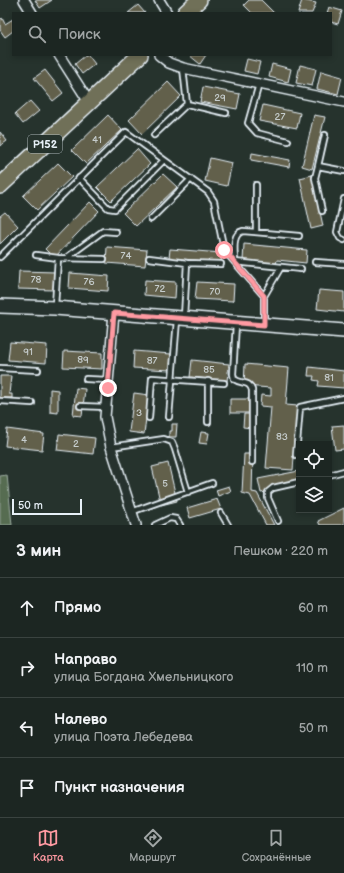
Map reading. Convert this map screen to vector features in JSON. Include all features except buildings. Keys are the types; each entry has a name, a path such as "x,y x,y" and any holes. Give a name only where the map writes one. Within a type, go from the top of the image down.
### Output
{"main road":[{"name":"Р152","path":"2,180 139,56"},
{"path":"0,306 55,308 344,331"}],"street":[{"path":"24,0 31,12"},
{"path":"159,0 167,12"},
{"path":"60,56 89,102"},
{"path":"160,56 169,63 183,68 344,102"},
{"path":"114,313 105,417 110,446 136,525"}],"lane":[{"path":"183,68 187,104"},
{"path":"259,84 248,123 257,132 288,141"},
{"path":"187,104 226,113"},
{"path":"154,135 187,104"},
{"path":"0,257 126,132 208,192 214,201 224,250 264,296"},
{"path":"322,210 315,178 325,135"},
{"path":"79,178 108,208 115,209 164,160"},
{"path":"318,166 344,171"},
{"path":"151,219 191,179"},
{"path":"256,185 256,232"},
{"path":"344,199 337,232 340,238 344,240"},
{"path":"235,262 236,236 243,230 299,236"},
{"path":"66,258 103,231 116,232"},
{"path":"36,255 58,258 104,259"},
{"path":"55,308 58,258"},
{"path":"149,258 187,263 221,264"},
{"path":"235,262 301,269"},
{"path":"315,262 344,264"},
{"path":"169,417 172,378 187,263"},
{"path":"264,325 264,296 281,267"},
{"path":"236,323 233,374 234,379 239,382 248,383 252,390 252,462"},
{"path":"0,368 38,370"},
{"path":"149,418 152,378 172,378 224,383"},
{"path":"86,379 108,380"},
{"path":"208,381 208,422"},
{"path":"297,441 300,407 344,398"},
{"path":"0,401 32,402"},
{"path":"80,406 106,407"},
{"path":"110,446 164,439 172,442 188,492"},
{"path":"332,474 344,471"},
{"path":"131,512 212,483"},
{"path":"278,521 268,498 268,492 273,488 296,483"},
{"path":"221,513 228,525"},
{"path":"155,525 170,518 176,519 180,525"}],"green space":[{"path":"7,475 12,525 0,525 0,476"}],"route":[{"path":"108,388 114,313 264,325 264,296 224,250"}]}
